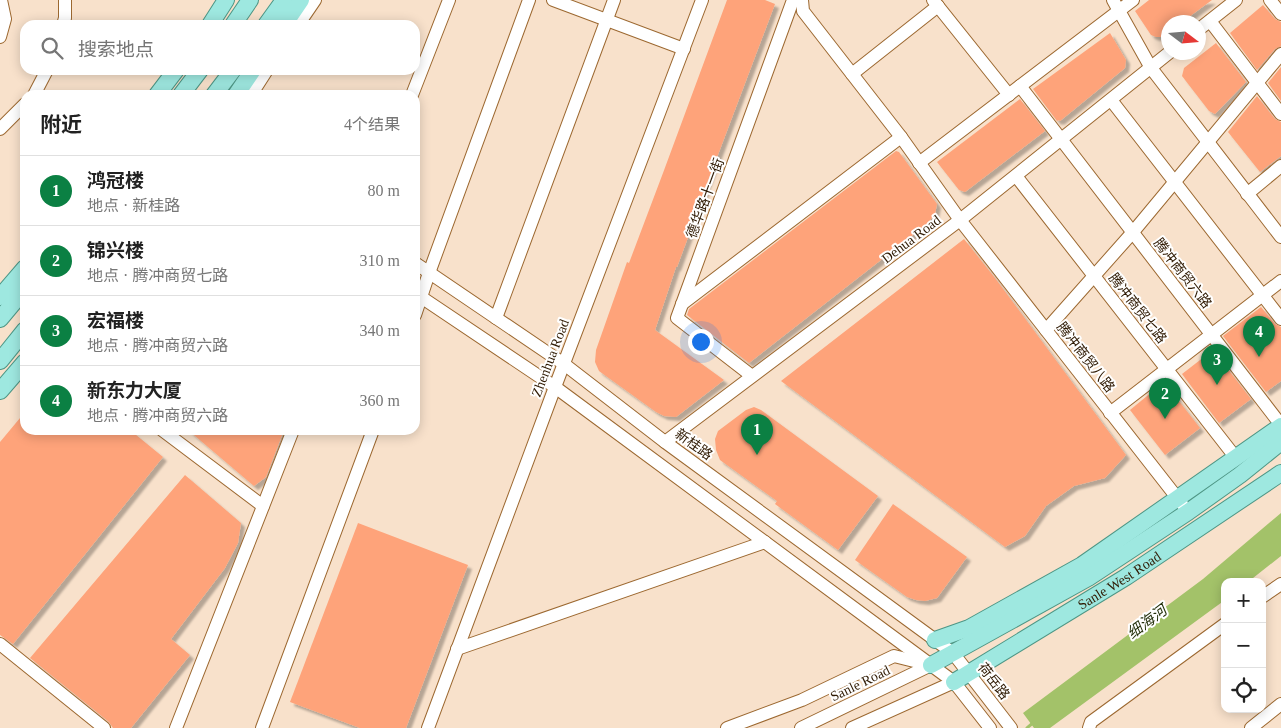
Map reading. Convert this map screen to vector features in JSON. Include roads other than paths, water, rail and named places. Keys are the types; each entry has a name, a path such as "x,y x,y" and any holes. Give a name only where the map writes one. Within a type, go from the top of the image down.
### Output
{"main road":[{"path":"213,20 226,0"},
{"path":"236,20 250,0"},
{"path":"270,20 284,0"},
{"path":"287,20 301,0"},
{"path":"162,90 172,75"},
{"path":"185,90 196,75"},
{"path":"218,90 228,75"},
{"path":"239,90 250,75"},
{"path":"0,297 20,274"},
{"path":"0,319 20,296"},
{"path":"0,361 20,336"},
{"path":"0,391 20,368"},
{"path":"935,640 969,628 1082,565 1281,425"},
{"path":"931,665 1088,578 1240,476 1281,442"},
{"name":"Sanle West Road","path":"954,682 1126,577 1281,473"}],"street":[{"path":"0,37 4,19 1,0"},
{"path":"63,20 65,0"},
{"path":"301,20 315,0"},
{"path":"420,74 449,0"},
{"path":"420,291 429,273 529,0"},
{"path":"553,0 684,49"},
{"path":"496,318 614,0"},
{"name":"Zhenhua Road","path":"428,728 554,387 702,0"},
{"name":"德华路十一街","path":"752,376 677,318 793,0"},
{"name":"腾冲商贸八路","path":"802,0 803,11 901,137 960,220 1188,512"},
{"path":"919,163 1009,95 1116,6 1133,0"},
{"path":"1206,24 1236,0"},
{"path":"1270,0 1281,14"},
{"path":"852,74 935,3 1009,95"},
{"path":"1116,6 1151,68 1281,237"},
{"path":"1210,21 1281,114"},
{"path":"1046,330 1133,232 1281,54"},
{"name":"Dehua Road","path":"664,442 960,220 1161,60"},
{"path":"37,90 44,75"},
{"path":"254,90 265,75"},
{"path":"414,90 420,75"},
{"name":"腾冲商贸六路","path":"1020,86 1281,425"},
{"path":"1111,100 1281,319"},
{"path":"3,123 20,108"},
{"path":"682,304 901,137"},
{"path":"1247,194 1281,166"},
{"name":"腾冲商贸七路","path":"1016,176 1236,458"},
{"name":"新桂路","path":"420,267 564,364 664,442 953,653"},
{"path":"1110,413 1281,282"},
{"path":"420,296 554,387 954,682 990,728"},
{"path":"169,435 262,506"},
{"path":"176,728 291,435"},
{"path":"262,728 371,435"},
{"path":"457,649 765,542"},
{"path":"1266,594 1281,584"},
{"path":"1089,728 1090,722 1221,627"},
{"path":"0,644 104,728"},
{"name":"荷岳路","path":"953,653 1011,728"},
{"path":"727,728 802,700 894,656 931,665"},
{"name":"Sanle Road","path":"801,728 931,665"},
{"path":"852,728 954,682"},
{"path":"1251,728 1281,704"}],"water":[{"path":"1281,513 1281,556 1253,578 1221,578 1221,603 1050,728 1034,728 1023,713 1203,579"}],"waterway":[{"name":"细海河","path":"1027,728 1034,722"}],"place":[{"name":"新东力大厦","path":"1259,357"},
{"name":"宏福楼","path":"1217,385"},
{"name":"锦兴楼","path":"1165,419"},
{"name":"鸿冠楼","path":"757,455"}]}
